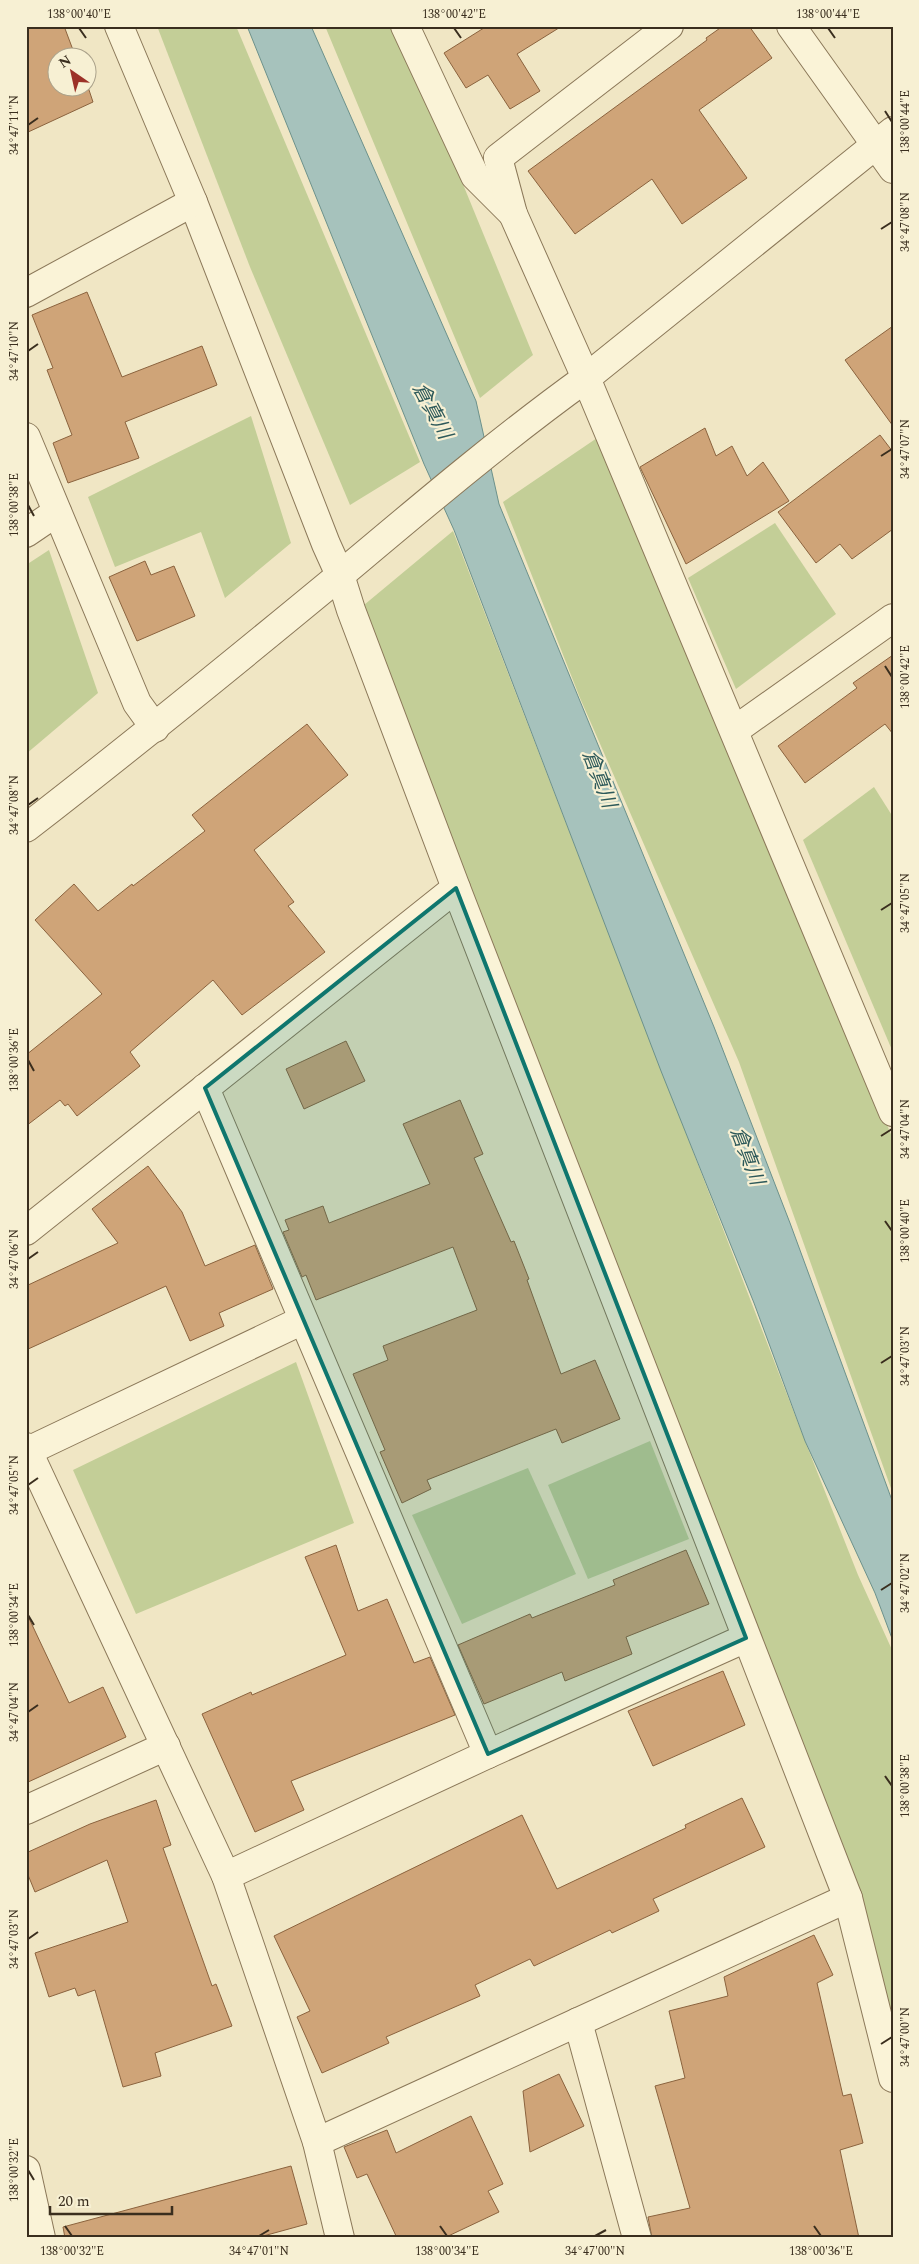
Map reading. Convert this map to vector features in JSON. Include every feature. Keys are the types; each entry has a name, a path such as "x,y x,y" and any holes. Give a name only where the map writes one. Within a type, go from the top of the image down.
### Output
{"street":[{"path":"119,26 193,202 322,535 340,575 351,610 456,888 848,1898 893,2078"},
{"path":"405,26 475,176 513,214"},
{"path":"669,26 498,158 513,214 586,378 735,730 885,1072 893,1112"},
{"path":"791,26 884,138 893,169"},
{"path":"26,828 155,728 371,548 884,138"},
{"path":"26,293 193,202"},
{"path":"26,437 137,703 155,728"},
{"path":"26,533 57,512"},
{"path":"735,730 893,618"},
{"path":"26,1231 456,888"},
{"path":"205,1088 488,1754"},
{"path":"303,1320 27,1449 226,1876 317,2142 340,2238"},
{"path":"226,1876 488,1754 746,1638"},
{"path":"26,1810 166,1746"},
{"path":"317,2142 848,1898"},
{"path":"578,2022 637,2238"},
{"path":"26,2170 41,2238"}],"highlighted area":[{"path":"456,888 746,1638 488,1754 205,1088"}],"green space":[{"path":"157,26 236,26 420,462 350,505 250,267"},
{"path":"325,26 394,26 419,77 533,355 480,398"},
{"path":"251,416 291,543 225,598 201,532 115,567 88,497"},
{"path":"597,438 893,1139 893,1494 739,1062 580,698 503,502"},
{"path":"775,523 836,614 736,689 688,578"},
{"path":"453,531 805,1441 858,1575 893,1652 893,2095 848,1871 358,610"},
{"path":"49,550 98,693 26,754 26,565"},
{"path":"874,787 893,817 892,1050 803,840"},
{"path":"296,1362 354,1523 136,1614 73,1470"},
{"path":"650,1441 689,1539 588,1579 548,1485"},
{"path":"528,1468 576,1574 462,1624 412,1515"}],"water":[{"name":"倉真川","path":"247,26 311,26 476,401 499,504 714,1027 790,1223 893,1503 893,1641 875,1593 805,1441 754,1303 661,1071 454,530 424,464"}],"building":[{"path":"26,26 64,26 72,48 48,48 48,98 92,98 93,102 26,133"},
{"path":"487,26 562,26 517,54 540,91 510,109 488,75 466,88 444,53"},
{"path":"723,26 749,26 772,58 699,110 747,178 682,224 652,179 575,234 528,171 707,40 706,38"},
{"path":"87,292 122,377 202,346 217,385 125,422 139,458 68,483 53,443 72,435 47,370 53,368 32,315"},
{"path":"893,326 893,426 845,360"},
{"path":"705,428 716,456 732,446 747,476 763,462 789,501 686,564 640,467"},
{"path":"880,435 893,452 893,529 852,559 840,544 816,563 778,512"},
{"path":"145,561 151,575 174,566 195,616 137,641 109,577"},
{"path":"893,655 893,734 885,724 805,783 778,746 857,688 853,683"},
{"path":"307,724 348,775 254,850 294,902 288,906 325,952 242,1015 213,980 130,1052 140,1066 77,1116 68,1104 65,1106 60,1100 26,1126 26,1055 102,994 35,920 74,884 98,911 132,884 133,886 205,831 192,815"},
{"path":"346,1041 365,1081 304,1109 286,1069"},
{"path":"460,1100 483,1154 474,1158 511,1242 514,1241 561,1374 595,1360 620,1419 562,1443 556,1429 427,1480 431,1489 402,1503 380,1452 385,1450 353,1374 388,1360 383,1346 477,1310 453,1247 316,1300 306,1275 302,1277 283,1232 289,1230 285,1220 323,1206 329,1223 430,1184 403,1124"},
{"path":"148,1166 182,1212 205,1266 255,1245 273,1289 219,1313 224,1326 190,1341 166,1286 26,1350 26,1286 118,1243 92,1209"},
{"path":"336,1545 358,1611 387,1599 414,1663 430,1657 455,1715 291,1781 304,1810 255,1832 202,1714 251,1692 252,1695 346,1655 305,1557"},
{"path":"686,1550 709,1604 626,1637 632,1654 565,1681 562,1672 484,1704 458,1645 530,1614 532,1618 615,1585 613,1580"},
{"path":"26,1612 69,1703 103,1687 126,1737 26,1783"},
{"path":"723,1671 745,1725 653,1766 628,1711"},
{"path":"742,1798 765,1847 653,1899 659,1911 612,1933 610,1930 534,1966 530,1959 475,1985 480,1996 386,2037 389,2043 322,2073 297,2017 310,2011 274,1936 522,1815 557,1889 686,1828 685,1825"},
{"path":"156,1800 171,1845 163,1848 212,1986 216,1984 232,2026 155,2053 161,2076 123,2087 95,1990 78,1996 75,1988 49,1997 35,1953 128,1922 107,1860 35,1892 26,1870 26,1853 90,1824"},
{"path":"814,1935 833,1975 817,1983 843,2096 851,2094 863,2143 840,2150 859,2238 652,2238 648,2217 690,2208 655,2086 685,2078 669,2011 728,1996 724,1977"},
{"path":"559,2074 584,2126 530,2152 523,2091"},
{"path":"471,2116 503,2184 488,2191 499,2212 444,2238 397,2238 367,2174 357,2178 344,2147 387,2130 396,2153"},
{"path":"291,2166 307,2224 256,2238 65,2238 63,2227"}]}
